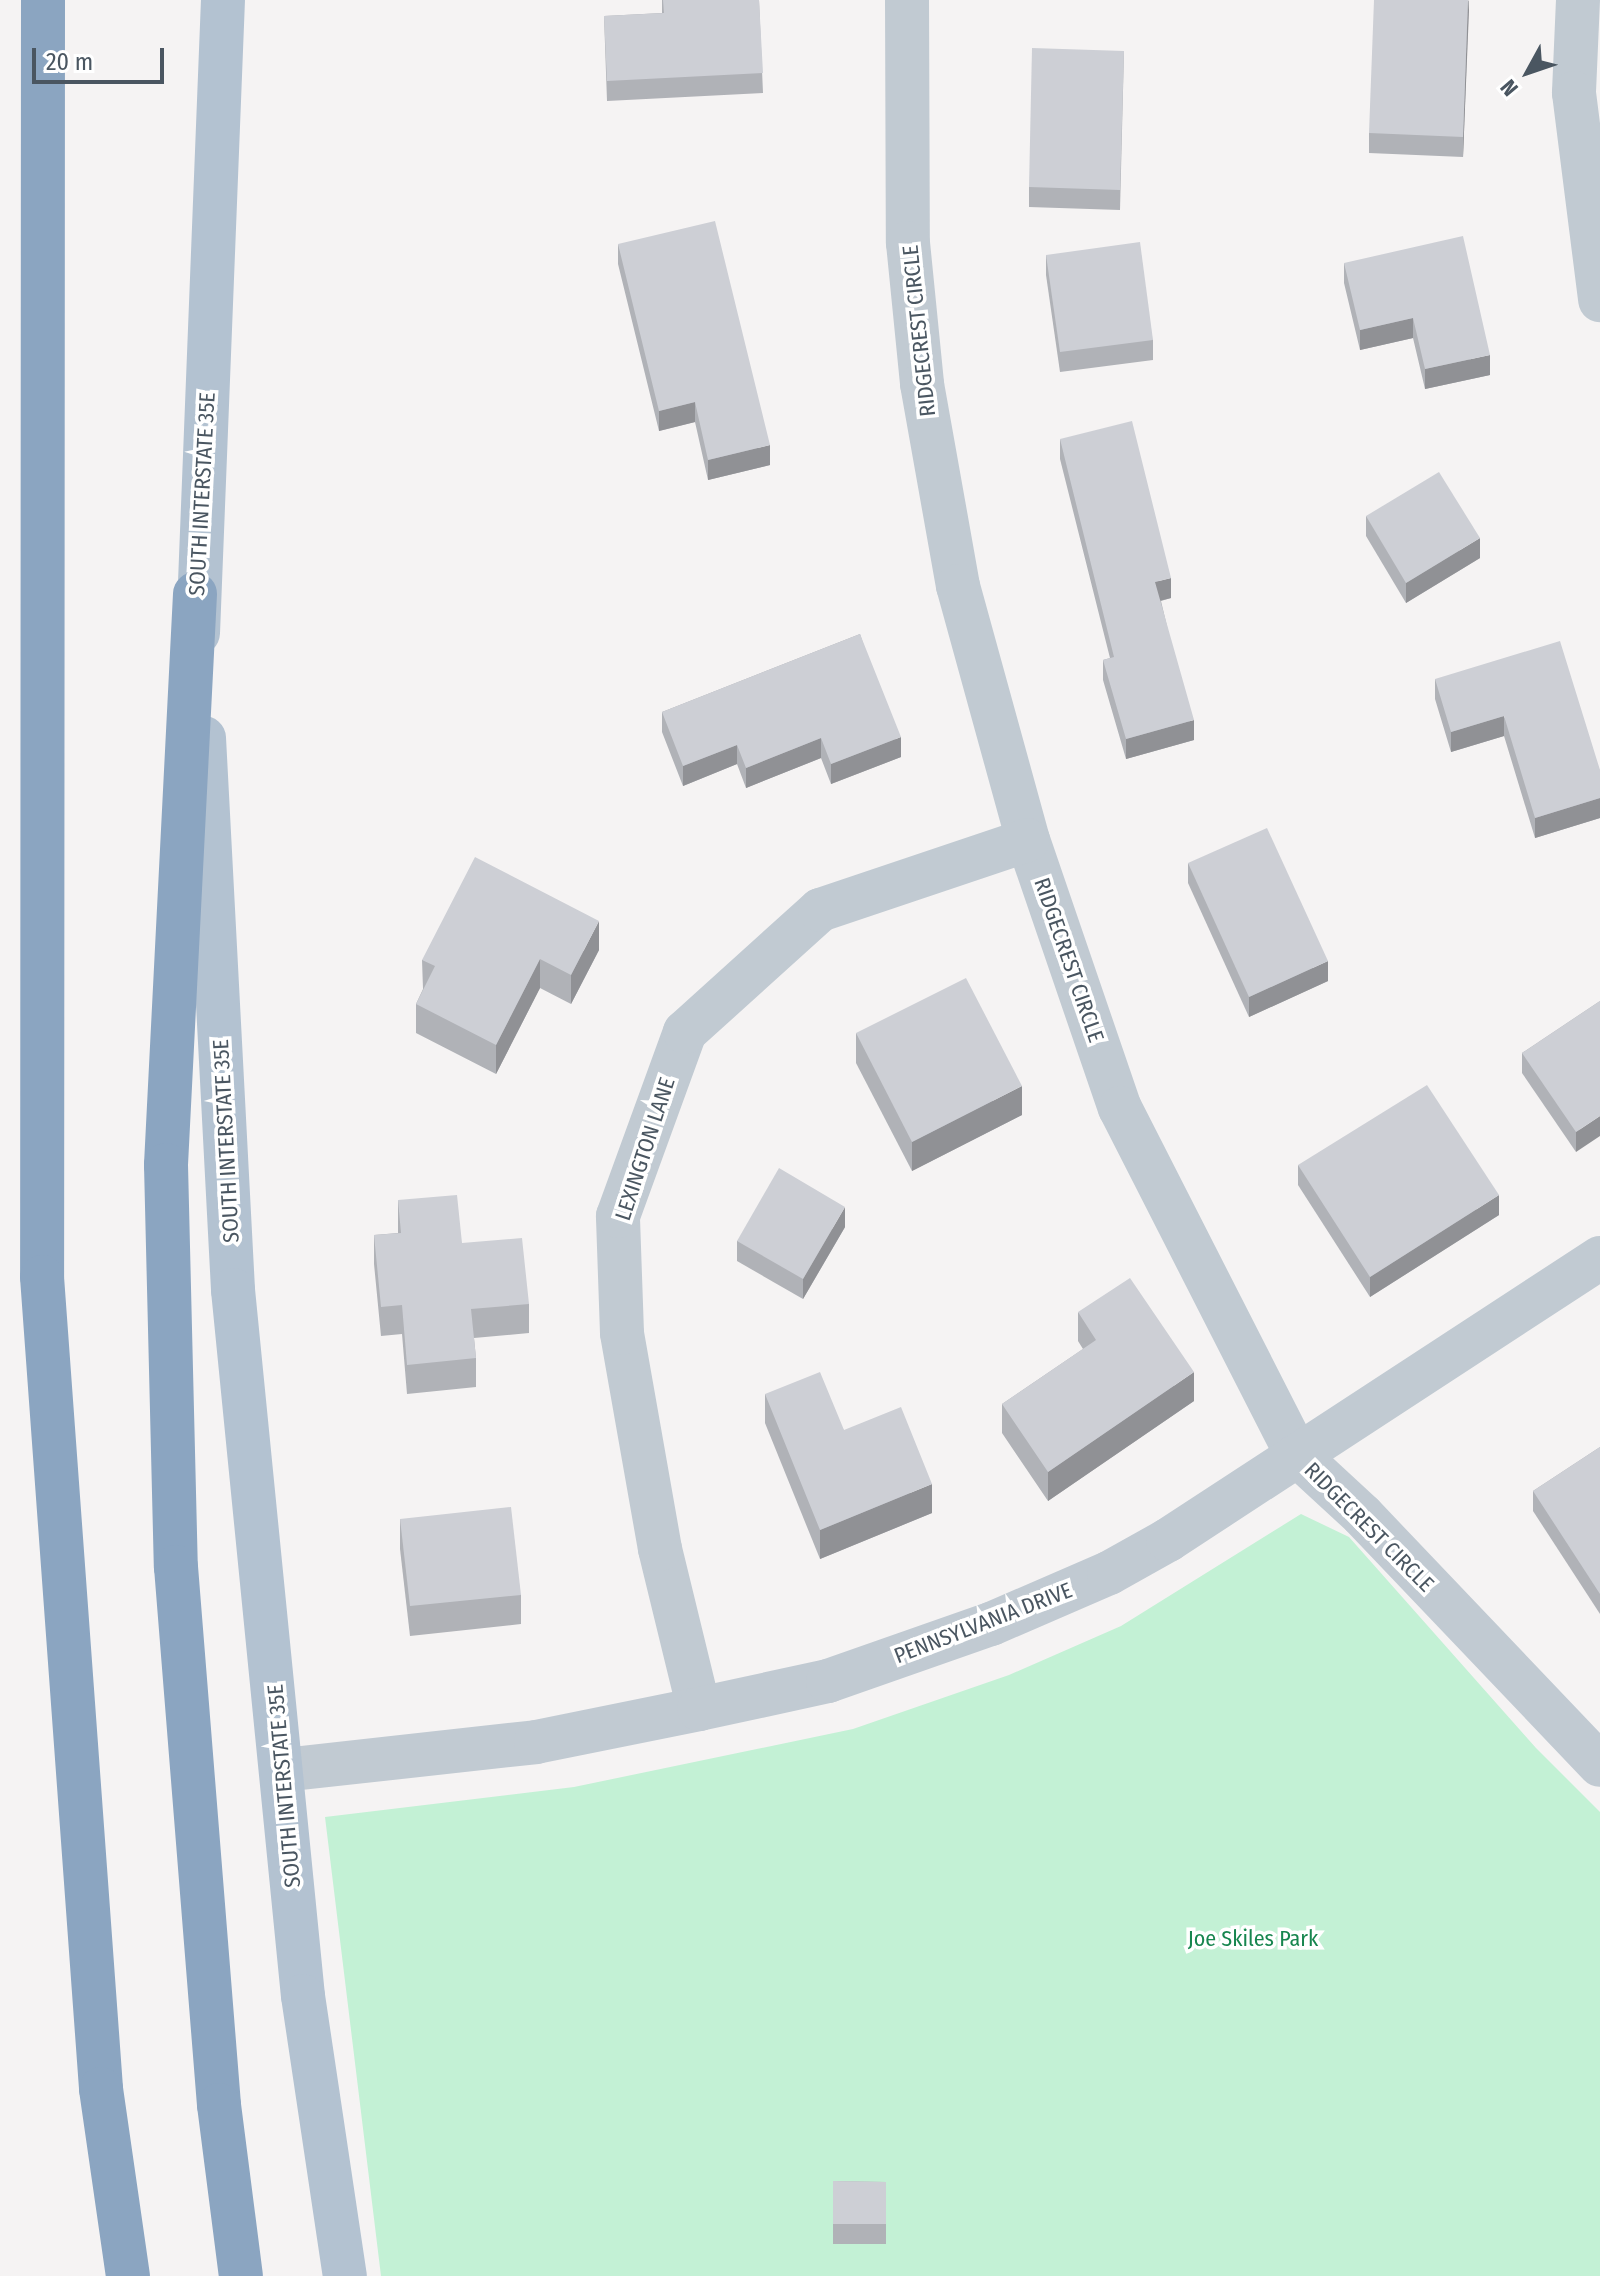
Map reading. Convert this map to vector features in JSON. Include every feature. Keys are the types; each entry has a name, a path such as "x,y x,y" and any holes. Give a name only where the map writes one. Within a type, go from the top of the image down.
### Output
{"highway":[{"path":"43,0 42,1277 100,2073 128,2276"},
{"path":"195,594 166,1165 176,1567 219,2105 241,2276"}],"main road":[{"name":"SOUTH INTERSTATE 35E","path":"223,0 195,594 233,1290 303,1996 345,2276"}],"street":[{"name":"RIDGECREST CIRCLE","path":"907,0 908,243 922,384 958,586 1028,840 1120,1108 1297,1455 1362,1515 1600,1765"},
{"path":"1578,0 1574,93 1600,300"},
{"name":"LEXINGTON LANE","path":"699,1709 660,1549 622,1333 618,1216 685,1032 820,910 1028,840"},
{"name":"PENNSYLVANIA DRIVE","path":"283,1770 536,1742 699,1709 828,1681 991,1624 1109,1573 1600,1258"}],"green space":[{"name":"Joe Skiles Park","path":"1301,1514 1349,1537 1536,1748 1600,1812 1600,2276 381,2276 325,1817 574,1787 853,1729 1009,1675 1121,1626"}],"building":[{"path":"663,0 759,0 763,73 607,81 604,16 664,13"},
{"path":"1374,0 1468,0 1463,137 1369,133"},
{"path":"1032,48 1124,51 1120,190 1029,187"},
{"path":"715,221 770,445 708,460 695,402 659,411 618,244"},
{"path":"1463,236 1490,355 1425,369 1413,318 1360,330 1344,263"},
{"path":"1140,242 1153,340 1060,352 1046,255"},
{"path":"1132,421 1171,578 1155,582 1194,720 1126,739 1103,660 1114,657 1060,439"},
{"path":"1439,472 1480,538 1406,583 1366,516"},
{"path":"860,634 901,737 831,764 821,738 746,768 737,745 683,766 662,712"},
{"path":"1560,641 1600,770 1600,798 1535,818 1504,716 1451,732 1435,679"},
{"path":"1267,828 1328,961 1249,997 1188,863"},
{"path":"475,857 599,921 571,975 540,959 496,1045 416,1004 435,966 422,960"},
{"path":"966,978 1022,1086 912,1142 856,1033"},
{"path":"1600,1001 1600,1116 1576,1132 1522,1053"},
{"path":"1427,1085 1499,1195 1370,1277 1298,1165"},
{"path":"779,1168 845,1207 803,1279 737,1241"},
{"path":"457,1195 462,1243 522,1238 529,1304 471,1309 476,1358 407,1365 402,1305 381,1307 374,1235 401,1233 398,1200"},
{"path":"1130,1278 1194,1372 1048,1472 1002,1404 1096,1340 1078,1312"},
{"path":"820,1372 844,1430 901,1407 932,1484 820,1530 765,1394"},
{"path":"1600,1447 1600,1594 1533,1491"},
{"path":"511,1507 521,1595 410,1606 400,1519"},
{"path":"833,2181 886,2182 886,2224 833,2224"}]}
